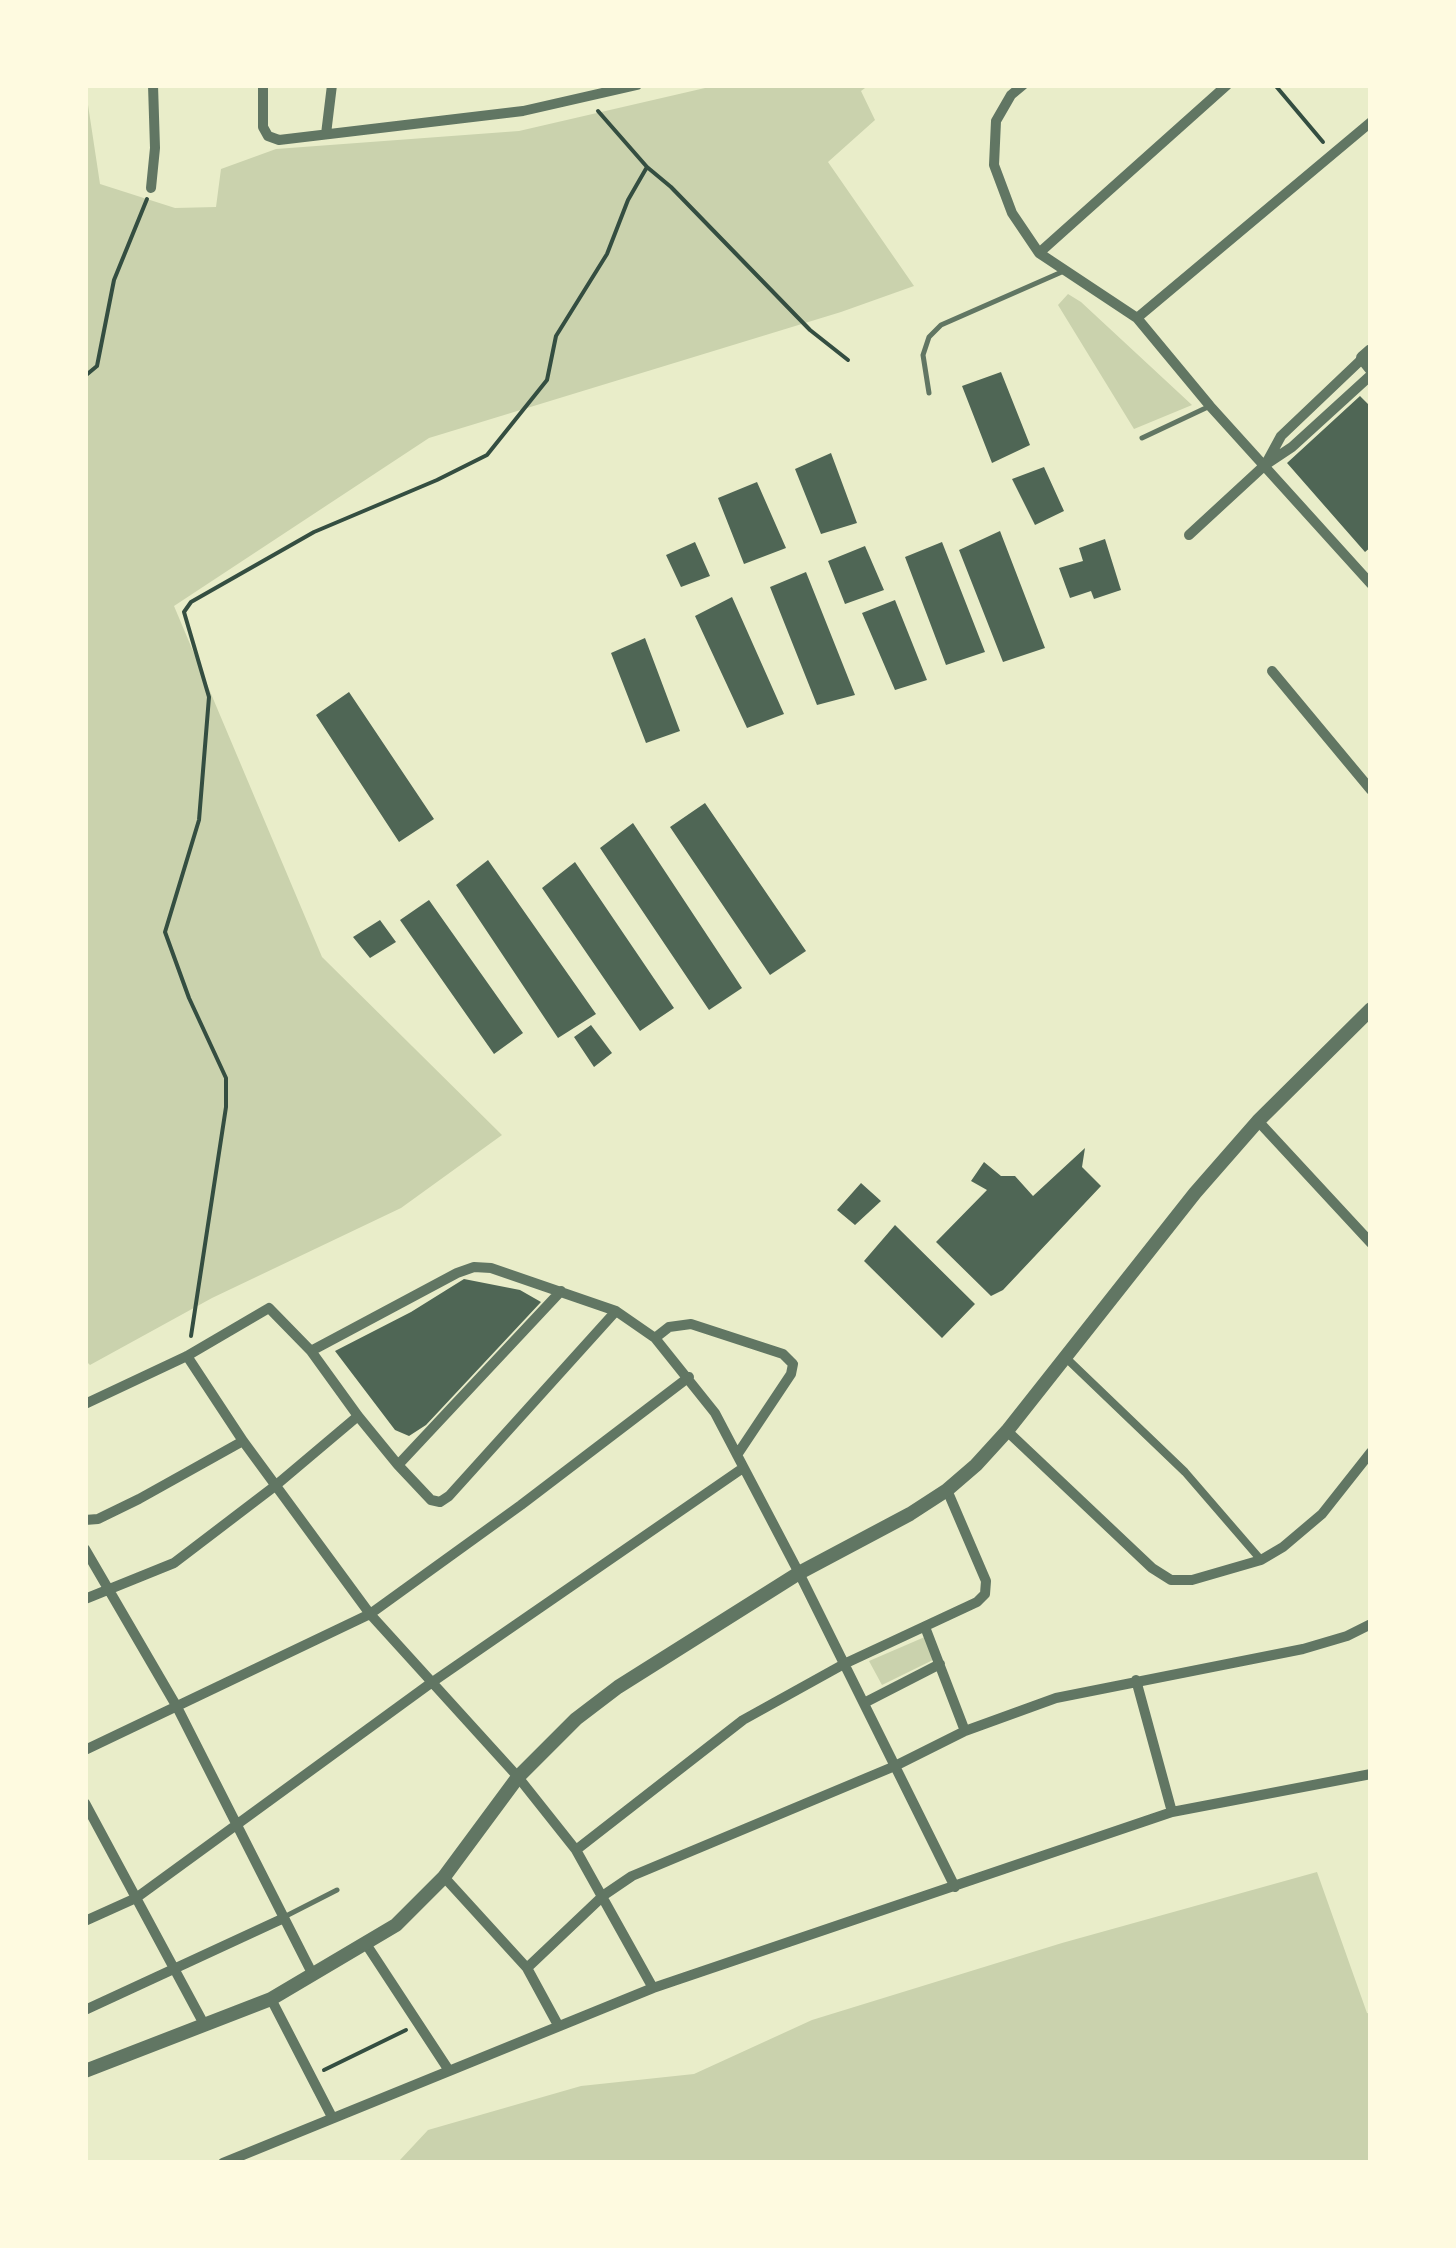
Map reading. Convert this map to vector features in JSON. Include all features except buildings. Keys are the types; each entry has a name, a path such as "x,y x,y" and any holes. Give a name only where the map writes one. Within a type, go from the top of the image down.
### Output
{"street":[{"path":"152,188 153,85"},
{"path":"263,85 263,127 268,136 278,140 523,110 584,91 636,85"},
{"path":"326,134 332,85"},
{"path":"1023,85 1010,90 996,121 994,165 1012,213 1038,253 1137,318 1210,406 1370,581"},
{"path":"1038,253 1228,85"},
{"path":"1137,318 1371,122"},
{"path":"1265,465 1282,436 1369,363"},
{"path":"1188,535 1265,465 1292,447 1369,363"},
{"path":"1272,671 1371,789"},
{"path":"85,2071 270,1999 396,1925 444,1877 518,1777 576,1719 618,1687 800,1573 947,1490 1007,1430 1160,1234 1258,1121 1371,1009"},
{"path":"1258,1121 1371,1243"},
{"path":"311,1351 474,1267 492,1268 616,1311 655,1338 715,1413 800,1573 955,1887"},
{"path":"398,1464 562,1290"},
{"path":"85,1404 187,1356 270,1308 311,1351 398,1464 431,1500 440,1502 616,1311"},
{"path":"655,1338 669,1328 691,1324 783,1354 792,1364 791,1374 737,1455"},
{"path":"187,1356 243,1441 370,1614 518,1777 576,1850 653,1988"},
{"path":"1064,1356 1185,1472 1261,1560"},
{"path":"85,1750 370,1614 689,1377"},
{"path":"85,1599 174,1564 358,1416"},
{"path":"1007,1430 1152,1568 1170,1580 1192,1580 1261,1560 1283,1547 1322,1514 1371,1452"},
{"path":"85,1520 140,1500 243,1441"},
{"path":"85,1921 136,1898 431,1682 743,1468"},
{"path":"576,1850 744,1720 844,1664 978,1602 985,1594 986,1581 947,1490"},
{"path":"85,1550 177,1706 313,1975"},
{"path":"526,1968 604,1895 632,1876 895,1766 965,1731 1056,1698 1303,1650 1371,1624"},
{"path":"925,1627 965,1731"},
{"path":"864,1703 940,1664"},
{"path":"1136,1680 1172,1812"},
{"path":"223,2163 653,1988 1172,1812 1371,1774"},
{"path":"85,1803 204,2026"},
{"path":"85,1832 97,1826"},
{"path":"444,1877 526,1968 558,2026"},
{"path":"85,2010 284,1918"},
{"path":"366,1944 448,2069"},
{"path":"270,1999 332,2117"}],"lane":[{"path":"929,393 923,355 930,336 941,325 1064,270"},
{"path":"1142,438 1210,406"},
{"path":"284,1918 337,1890"}],"path":[{"path":"1275,85 1332,153"},
{"path":"584,91 647,166 810,330 848,360"},
{"path":"187,1356 226,1107 226,1078 189,998 165,932 199,820 210,698 184,612 191,602 314,532 487,455 547,380 556,336 607,254 628,200 647,166"},
{"path":"85,376 97,366 114,280 152,188"},
{"path":"311,2076 419,2024"}],"green space":[{"path":"85,85 100,184 175,208 216,207 221,169 276,149 519,131 718,85 869,85 861,91 875,120 828,162 914,286 429,438 174,606 322,957 502,1135 401,1208 212,1298 90,1365 85,1360"},
{"path":"1068,294 1192,405 1134,429 1058,305"},
{"path":"927,1636 937,1658 882,1685 869,1661"},
{"path":"1317,1872 1367,2013 1371,2014 1371,2163 392,2163 400,2160 428,2130 581,2086 694,2074 812,2020 1062,1943"}]}
